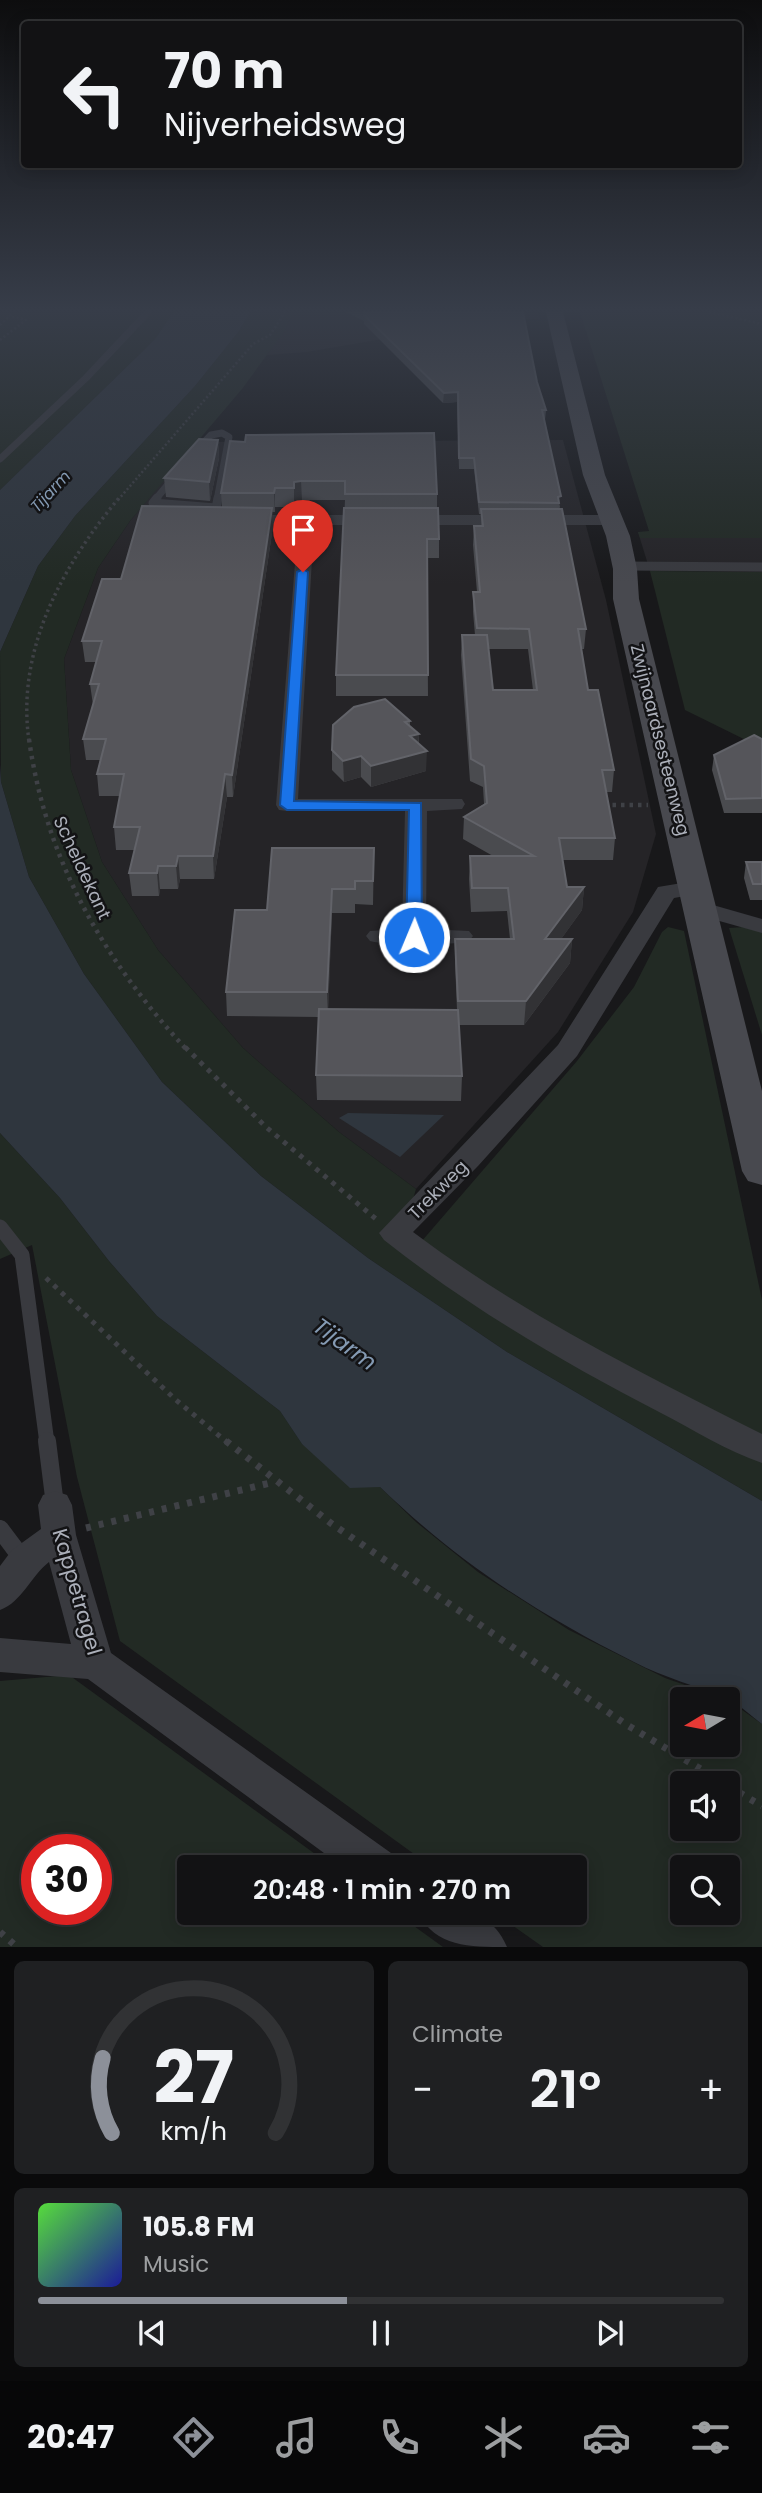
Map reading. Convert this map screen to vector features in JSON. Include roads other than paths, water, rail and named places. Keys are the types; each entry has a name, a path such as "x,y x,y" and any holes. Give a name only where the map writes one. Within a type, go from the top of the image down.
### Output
{"main road":[{"name":"Zwijnaardsesteenweg","path":"576,403 594,475 606,497 624,566 627,582 625,600 762,1171"}],"street":[{"path":"143,519 215,514 306,520 612,520"},
{"path":"306,520 287,805 454,804"},
{"path":"414,937 416,806"},
{"name":"Trekweg","path":"696,898 666,892 568,1050 468,1159 394,1233 456,1279 529,1325 762,1450"},
{"path":"696,898 762,926"},
{"path":"378,936 461,936"},
{"path":"0,1594 57,1520"},
{"name":"Kappetragel","path":"57,1520 95,1663 360,1855"},
{"path":"0,1655 95,1663"},
{"path":"456,1925 486,1947"}],"lane":[{"path":"0,459 60,403"},
{"path":"222,433 229,437 215,514 153,503 211,435 222,433"},
{"path":"624,566 762,567"},
{"name":"Kappetragel","path":"0,1227 22,1255 57,1520"},
{"path":"0,1529 24,1561"}],"water":[{"name":"Tijarm","path":"89,403 179,403 75,516 38,566 0,652 0,490"},
{"name":"Tijarm","path":"0,764 1,782 29,877 84,974 162,1082 261,1176 368,1258 507,1352 762,1501 762,1724 740,1706 740,1687 696,1687 646,1668 598,1644 531,1605 469,1563 380,1487 350,1488 302,1444 280,1411 157,1316 109,1261 60,1198 0,1133"},
{"path":"348,1113 444,1115 400,1157 339,1118"}]}
